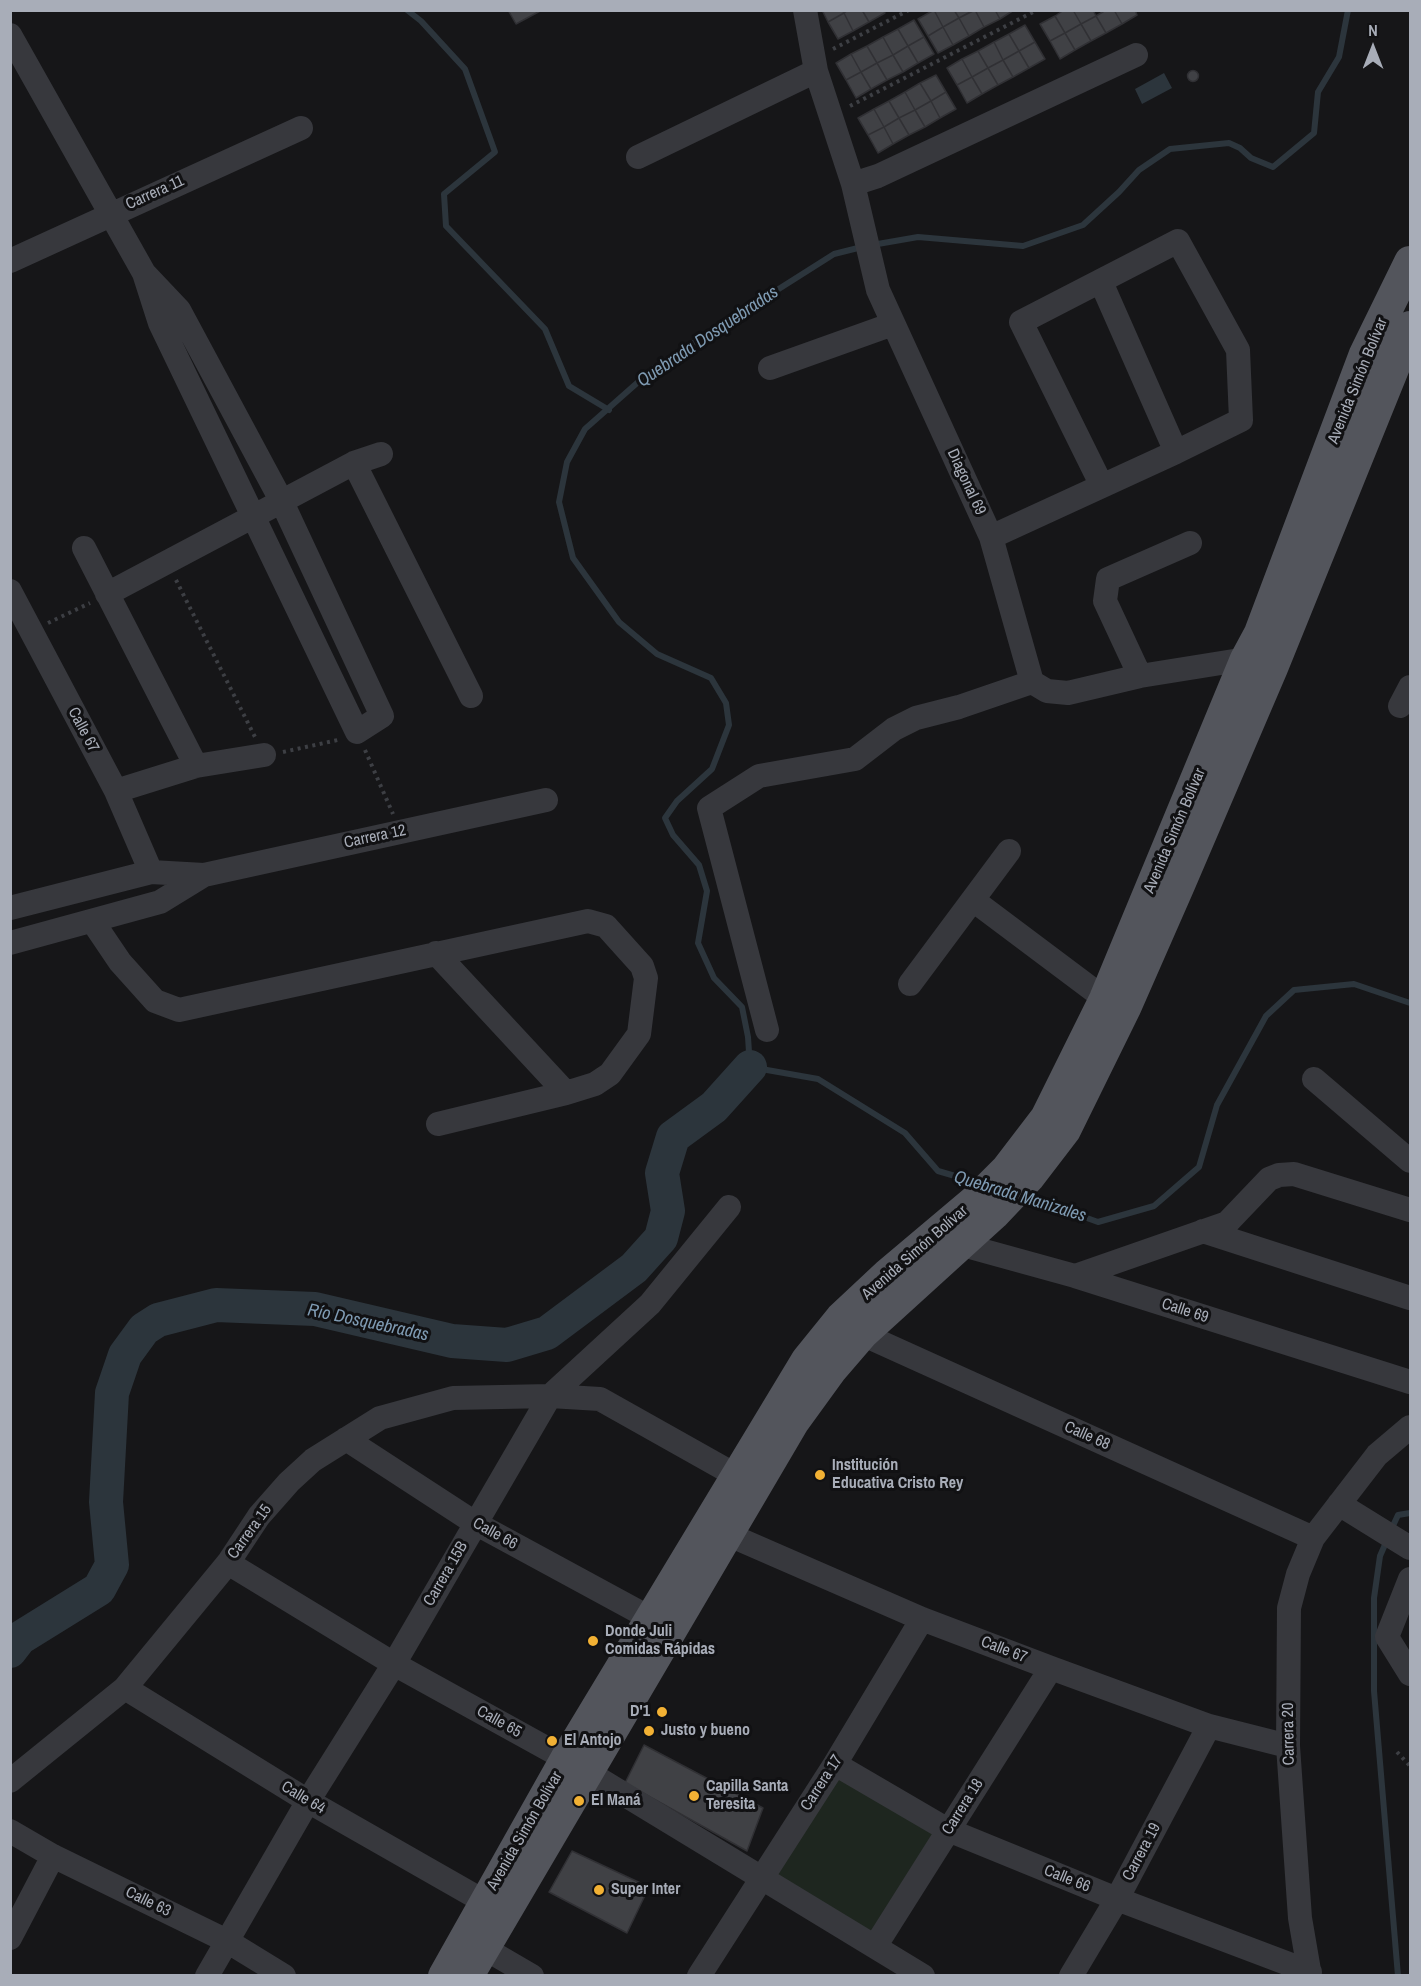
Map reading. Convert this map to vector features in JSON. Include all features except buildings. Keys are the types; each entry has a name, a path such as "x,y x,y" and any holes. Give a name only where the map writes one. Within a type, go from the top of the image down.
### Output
{"main road":[{"name":"Avenida Simón Bolívar","path":"468,1976 650,1618 807,1360 841,1318 888,1274 985,1206 1065,1130 1125,1008 1246,659 1260,633 1365,354 1410,262"},
{"name":"Avenida Simón Bolívar","path":"1018,1173 1105,999 1168,880 1272,668 1409,333"},
{"name":"Avenida Simón Bolívar","path":"444,1976 484,1902 577,1765 727,1534 794,1421 831,1370 862,1334 959,1244 985,1206"}],"street":[{"name":"Diagonal 69","path":"805,10 816,71 855,192 878,290 991,537 1032,682"},
{"path":"10,35 144,273 179,310 281,500 382,716 357,732 255,515 160,323 144,273"},
{"path":"855,192 878,176 1136,55"},
{"path":"638,158 816,71"},
{"name":"Carrera 11","path":"10,261 301,128"},
{"path":"991,537 1176,452 1241,420 1238,350 1178,242 1022,322 1101,486"},
{"path":"1101,282 1176,452"},
{"path":"770,368 893,324"},
{"path":"107,594 167,564 354,462 381,454"},
{"path":"354,462 471,696"},
{"path":"1140,676 1105,601 1108,579 1190,543"},
{"path":"84,548 196,766"},
{"name":"Calle 67","path":"10,591 116,791 151,872"},
{"path":"767,1030 709,808 759,776 855,759 894,729 916,718 959,707 1032,682 1047,691 1068,693 1140,676 1246,659"},
{"path":"116,791 196,766 264,756"},
{"name":"Carrera 12","path":"10,908 151,872 204,875 546,800"},
{"path":"910,984 1009,851"},
{"name":"Carrera 12","path":"10,943 160,902 204,875"},
{"path":"972,900 1105,999"},
{"path":"93,922 120,962 155,1001 179,1010 588,921 606,926 642,966 646,978 639,1034 610,1074 595,1084 566,1094 438,1124"},
{"path":"436,953 566,1094"},
{"path":"1314,1079 1410,1161"},
{"path":"1075,1276 1227,1223 1269,1179 1280,1175 1294,1174 1410,1210"},
{"name":"Carrera 15B","path":"207,1976 308,1801 394,1664 550,1396 650,1304 729,1207"},
{"path":"1203,1231 1410,1298"},
{"name":"Calle 69","path":"959,1244 1075,1276 1410,1382"},
{"name":"Calle 68","path":"862,1334 1313,1538"},
{"path":"550,1396 600,1399 737,1476"},
{"name":"Carrera 15","path":"10,1781 124,1688 228,1563 259,1516 289,1482 313,1460 380,1418 453,1398 550,1396"},
{"path":"1405,1546 1346,1509 1377,1455 1410,1427"},
{"name":"Calle 66","path":"346,1439 475,1523 650,1618"},
{"name":"Carrera 20","path":"1310,1974 1300,1918 1288,1746 1289,1608 1298,1574 1313,1538 1346,1509"},
{"name":"Calle 67","path":"727,1534 922,1619 1051,1668 1209,1726 1288,1746"},
{"name":"Calle 65","path":"228,1563 394,1664 577,1765 760,1879 876,1945 923,1976"},
{"path":"1410,1579 1387,1637 1410,1674"},
{"name":"Carrera 17","path":"699,1976 835,1764 922,1619"},
{"name":"Carrera 18","path":"876,1945 1051,1668"},
{"name":"Calle 64","path":"124,1688 308,1801 484,1902"},
{"name":"Carrera 19","path":"1071,1976 1117,1899 1209,1726"},
{"name":"Calle 66","path":"835,1764 948,1830 1310,1974"},
{"name":"Calle 63","path":"10,1831 53,1856 227,1941 284,1976"},
{"path":"10,1938 53,1856"},
{"path":"484,1948 532,1976"}],"path":[{"path":"832,50 909,10"},
{"path":"850,106 1037,10"},
{"path":"167,564 264,756 333,742 357,732 401,831"},
{"path":"31,631 107,594"},
{"path":"1397,1752 1410,1766"}],"shaded area":[{"path":"1164,73 1172,88 1142,104 1135,89"},
{"path":"835,1764 948,1830 876,1945 760,1879"}],"waterway":[{"path":"407,10 421,21 465,69 495,152 444,194 446,226 545,329 569,386 609,410"},
{"name":"Quebrada Dosquebradas","path":"872,245 918,237 1023,246 1083,225 1139,170 1170,149 1229,143 1240,148 1251,158 1273,167 1314,133 1318,92 1339,57 1348,10"},
{"name":"Quebrada Dosquebradas","path":"862,247 834,254 654,368 585,429 567,462 559,502 573,558 619,622 657,654 711,678 726,703 729,725 712,769 677,801 665,818 673,835 699,865 707,891 698,943 714,978 742,1007 748,1037 750,1067 818,1079 905,1133 938,1171 979,1183"},
{"name":"Quebrada Manizales","path":"1023,1195 1098,1222 1154,1206 1199,1167 1217,1105 1266,1016 1294,990 1354,984 1410,1003"},
{"name":"Río Dosquebradas","path":"10,1651 20,1638 99,1589 112,1565 106,1502 112,1393 125,1355 144,1329 158,1320 216,1305 315,1309 452,1341 507,1345 547,1333 634,1268 661,1238 668,1211 662,1173 673,1137 714,1107 750,1067"},
{"path":"1391,1530 1398,1515 1410,1513"},
{"path":"1387,1540 1380,1556 1374,1598 1374,1691 1398,1976"}],"place":[{"name":"Institución Educativa Cristo Rey","path":"820,1475"},
{"name":"Donde Juli Comidas Rápidas","path":"593,1641"},
{"name":"D'1","path":"662,1712"},
{"name":"Justo y bueno","path":"649,1731"},
{"name":"El Antojo","path":"552,1741"},
{"name":"Capilla Santa Teresita","path":"694,1796"},
{"name":"El Maná","path":"579,1801"},
{"name":"Super Inter","path":"599,1890"}]}
